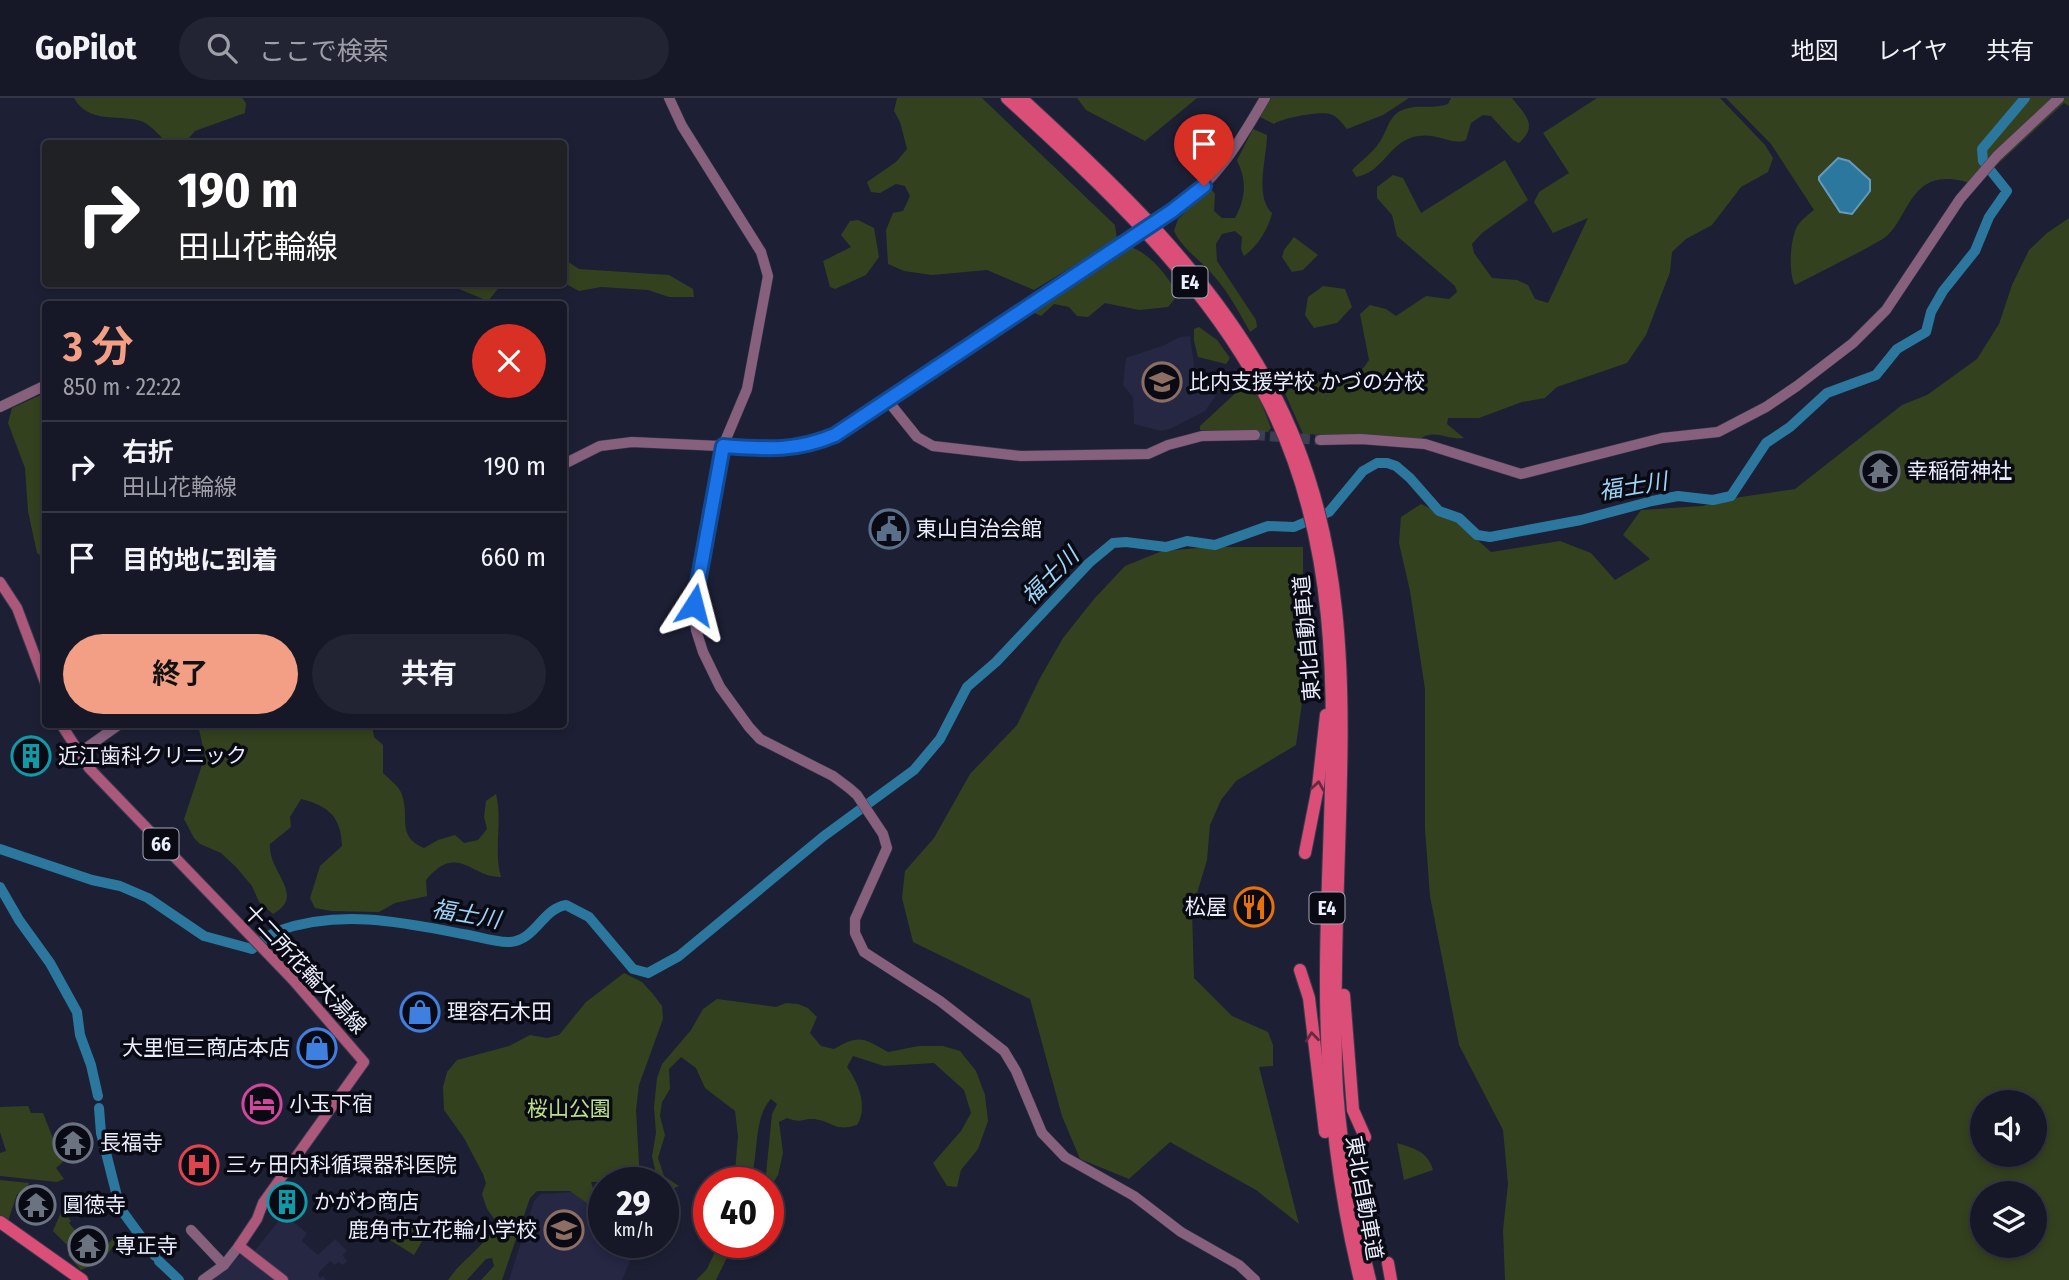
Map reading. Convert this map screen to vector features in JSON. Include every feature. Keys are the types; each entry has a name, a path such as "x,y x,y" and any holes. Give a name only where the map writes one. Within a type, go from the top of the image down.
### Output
{"highway":[{"name":"東北自動車道","path":"1007,98 1125,209 1207,303 1264,394 1314,508"},
{"name":"東北自動車道","path":"1021,98 1131,203 1178,253 1214,298 1272,389 1289,424 1314,508 1338,613 1343,689 1336,1072 1346,1162 1370,1280"},
{"name":"東北自動車道","path":"1320,532 1331,653 1333,730 1326,916 1326,1036 1335,1151 1360,1280"},
{"path":"1305,853 1318,787 1331,653"},
{"path":"1338,879 1348,1067 1353,1110 1365,1137"},
{"path":"1300,970 1309,998 1327,1144 1352,1248"},
{"path":"0,1222 82,1280"},
{"path":"1388,1263 1391,1280"}],"main road":[{"path":"0,582 17,608 42,674"},
{"name":"十二所花輪大湯線","path":"63,728 79,753 111,792 265,951 364,1062 270,1193 239,1246"},
{"path":"239,1246 283,1280"}],"street":[{"path":"669,98 682,125 748,230 766,264 768,276 747,389 723,446 694,605 696,630 720,687 760,738 833,776 858,796 883,834 887,848 855,919 855,933 864,952 940,1000 1004,1051 1016,1071 1042,1133 1065,1157 1134,1196 1181,1231 1239,1265 1255,1280"},
{"path":"567,462 600,446 632,442 789,449 810,446 835,435 1172,211 1204,186 1226,163 1265,98"},
{"path":"1320,440 1361,439 1425,444 1521,474 1662,438 1718,432 1766,407 1863,334 1886,310 1952,210 1981,174 2059,98"},
{"path":"0,407 42,387"},
{"path":"888,401 916,437 933,446 1021,456 1149,454 1168,445 1202,436 1255,435"},
{"path":"79,753 114,728"},
{"path":"191,1230 224,1265"},
{"path":"203,1280 224,1265 239,1246"}],"shaded area":[{"path":"1838,158 1849,161 1870,180 1870,191 1852,214 1840,212 1819,180"},
{"name":"比内支援学校 かづの分校","path":"1190,336 1194,364 1192,378 1218,391 1214,398 1205,411 1170,429 1161,431 1134,424 1133,397 1123,385 1126,358 1180,337"},
{"name":"鹿角市立花輪小学校","path":"572,1192 588,1204 588,1258 631,1258 622,1280 509,1280 534,1201 541,1194"},
{"path":"284,1214 307,1233 302,1241 318,1255 335,1239 347,1250 343,1255 347,1261 343,1265 338,1262 335,1265 330,1261 318,1276 323,1276 326,1280 288,1280 253,1253"},
{"path":"242,1254 280,1280 209,1280"}],"green space":[{"path":"74,98 242,98 246,103 245,113 195,131 187,140 164,140 141,121 95,115 80,106"},
{"path":"897,98 982,98 1115,225 1117,239 1034,290 987,270 932,275 904,271 888,264 886,230 893,213 903,211 910,196 905,186 896,184 880,193 871,192 867,182 896,162 907,149 900,122 894,111"},
{"path":"1077,98 1197,98 1145,141 1086,110"},
{"path":"1271,98 1409,98 1383,115 1347,129 1335,116 1325,113 1293,117 1274,124 1260,117"},
{"path":"1451,98 1512,98 1528,120 1528,131 1519,143 1491,116 1483,115 1471,123 1466,140 1460,142 1434,136 1408,139 1372,171 1356,177 1352,170 1376,147 1396,114 1412,107 1448,104"},
{"path":"1597,98 1720,98 1765,145 1773,158 1768,172 1741,187 1712,225 1686,239 1672,252 1670,272 1646,335 1627,363 1557,387 1545,398 1522,402 1479,418 1448,418 1447,424 1464,438 1436,435 1420,439 1303,434 1284,391 1349,377 1361,370 1369,360 1360,314 1370,305 1386,309 1396,316 1426,296 1449,299 1457,292 1455,286 1397,236 1392,215 1377,198 1377,187 1393,175 1403,178 1421,213 1505,160 1528,200 1482,233 1472,244 1474,253 1492,278 1517,280 1528,285 1535,299 1548,303 1588,218 1553,233 1534,202 1539,192 1569,173 1543,133"},
{"path":"1726,98 2069,98 2069,106 2064,103 1973,187 1959,180 1949,179 1935,180 1924,186 1916,193 1890,233 1881,240 1795,285 1791,264 1793,238 1800,223 1814,210 1771,144"},
{"path":"1253,129 1267,135 1263,187 1267,206 1272,213 1258,242 1244,256 1241,249 1242,237 1235,231 1222,234 1216,244 1217,261 1256,320 1257,327 1250,332 1224,289 1182,244 1174,231 1178,219 1206,191 1212,190 1215,194 1214,211 1222,218 1235,218 1244,189 1237,160"},
{"path":"2069,218 2069,1280 1505,1280 1503,1230 1508,1184 1503,1130 1459,1045 1430,896 1425,829 1425,689 1410,591 1399,543 1401,517 1421,504 1455,520 1491,552 1560,541 1591,553 1615,580 1650,559 1623,535 1641,510 1702,506 1734,498 1795,489 1902,405 1927,395 1977,359 1999,324 2012,285 2029,250"},
{"path":"858,220 874,228 879,257 866,275 835,289 830,287 823,261 851,247 841,235 850,221"},
{"path":"1294,237 1318,255 1303,270 1292,272 1282,257"},
{"path":"1128,246 1150,259 1169,280 1178,295 1168,307 1139,310 1105,303 1088,317 1077,316 1069,307 1054,304 1041,316 1032,312"},
{"path":"567,261 579,269 669,275 693,289 694,297 669,297 648,290 601,287 579,291 567,285"},
{"path":"1323,286 1345,289 1352,307 1337,323 1314,328 1305,315 1308,297"},
{"path":"454,287 500,287 488,301"},
{"path":"1199,327 1217,340 1230,358 1226,364 1198,357 1194,329"},
{"path":"1252,386 1256,389 1271,428 1268,432 1200,430 1200,426 1241,388"},
{"path":"42,394 42,557 37,553 28,511 25,468 8,423 12,408"},
{"path":"1211,547 1303,547 1298,636 1302,703 1296,745 1236,781 1221,800 1210,825 1207,860 1192,910 1194,978 1232,1016 1268,1032 1273,1045 1273,1066 1259,1067 1299,1224 1256,1190 1170,1142 1129,1179 1080,1159 1062,1116 1030,999 913,942 902,898 905,871 934,838 970,774 1017,725 1063,638 1094,599 1125,566 1162,551"},
{"path":"199,728 372,728 374,737 383,745 383,773 401,792 407,832 415,843 424,848 455,835 464,843 478,840 487,829 484,817 486,801 496,794 501,877 481,873 456,863 447,864 426,880 427,896 395,903 379,912 315,908 310,898 320,866 342,846 341,836 332,814 319,805 301,799 290,817 291,827 270,844 274,865 284,883 287,899 283,907 273,914 259,902 252,886 236,867 221,853 200,844 194,838 184,819 205,756"},
{"name":"桜山公園","path":"624,973 642,982 662,1006 663,1019 639,1085 636,1110 639,1167 588,1167 588,1204 570,1191 537,1191 530,1198 502,1280 481,1280 494,1266 492,1258 486,1259 467,1280 448,1280 481,1245 496,1221 487,1209 482,1194 486,1183 483,1174 464,1138 444,1110 443,1087 447,1072 457,1060 509,1046 530,1035 547,1038 559,1035 586,1002"},
{"path":"717,999 776,1007 786,1003 798,1004 808,1008 817,1017 810,1033 821,1046 834,1049 850,1041 861,1040 888,1052 919,1046 943,1046 960,1051 976,1071 985,1095 988,1121 978,1149 961,1170 957,1187 947,1186 933,1163 961,1131 971,1113 964,1090 934,1063 884,1066 853,1056 847,1067 861,1096 862,1111 857,1125 838,1127 814,1119 799,1121 787,1118 779,1122 783,1153 780,1167 767,1167 772,1114 777,1104 771,1099 761,1116 754,1167 735,1167 738,1136 735,1111 705,1088 696,1068 681,1057 669,1069 670,1089 662,1102 660,1116 665,1135 658,1158 661,1167 654,1167 652,1156 656,1133 654,1107 657,1078 662,1064 691,1030 703,1009"},
{"path":"28,1106 31,1113 43,1113 56,1146 54,1149 64,1161 56,1168 64,1179 57,1182 0,1176 0,1153 6,1151 0,1132 0,1107"},
{"path":"1397,1143 1424,1154 1433,1170 1404,1180"},
{"path":"0,1180 29,1183 24,1196 17,1194 8,1221 0,1215"},
{"path":"69,1193 97,1202 79,1218 73,1212 68,1217 71,1221 69,1223 81,1237 73,1244 88,1262 115,1236 119,1239 102,1261 81,1270 68,1255 72,1250 53,1231"},
{"path":"404,1217 428,1231 414,1255 390,1240"},
{"path":"712,1258 727,1258 716,1280 696,1280 707,1269"}],"waterway":[{"name":"福士川","path":"0,849 92,880 120,886 148,898 204,936 252,949 278,931 301,924 347,919 394,922 510,942 526,936 551,912 566,905 589,917 633,969 648,973 679,956 824,836 914,770 940,739 967,687 996,662 1089,563 1113,543 1166,547 1187,541 1215,545 1268,526 1294,527 1329,512 1363,471 1377,463 1396,466 1439,511 1459,518 1477,535 1490,537 1581,520 1678,496 1713,500 1731,496 1766,443 1790,427 1827,393 1876,375 1897,349 1926,332 1931,312 1943,291 1975,251 1989,217 2007,191 1983,161 1982,149 2025,98"},
{"name":"福士川","path":"0,887 19,920 50,963 77,1012 80,1035 98,1096"},
{"name":"福士川","path":"99,1108 101,1133 120,1208 155,1256"},
{"name":"福士川","path":"159,1261 179,1280"}],"tunnel":[{"path":"1255,435 1320,440"}],"place":[{"name":"比内支援学校 かづの分校","path":"1162,382"},
{"name":"幸稲荷神社","path":"1880,471"},
{"name":"東山自治会館","path":"889,529"},
{"name":"近江歯科クリニック","path":"31,756"},
{"name":"松屋","path":"1254,907"},
{"name":"理容石木田","path":"420,1012"},
{"name":"大里恒三商店本店","path":"317,1048"},
{"name":"小玉下宿","path":"262,1104"},
{"name":"長福寺","path":"73,1143"},
{"name":"三ヶ田内科循環器科医院","path":"199,1165"},
{"name":"かがわ商店","path":"287,1202"},
{"name":"圓徳寺","path":"36,1205"},
{"name":"鹿角市立花輪小学校","path":"564,1230"},
{"name":"専正寺","path":"88,1246"}],"route":[{"path":"694,605 723,446 789,449 810,446 835,435 1172,211 1204,186"}]}
